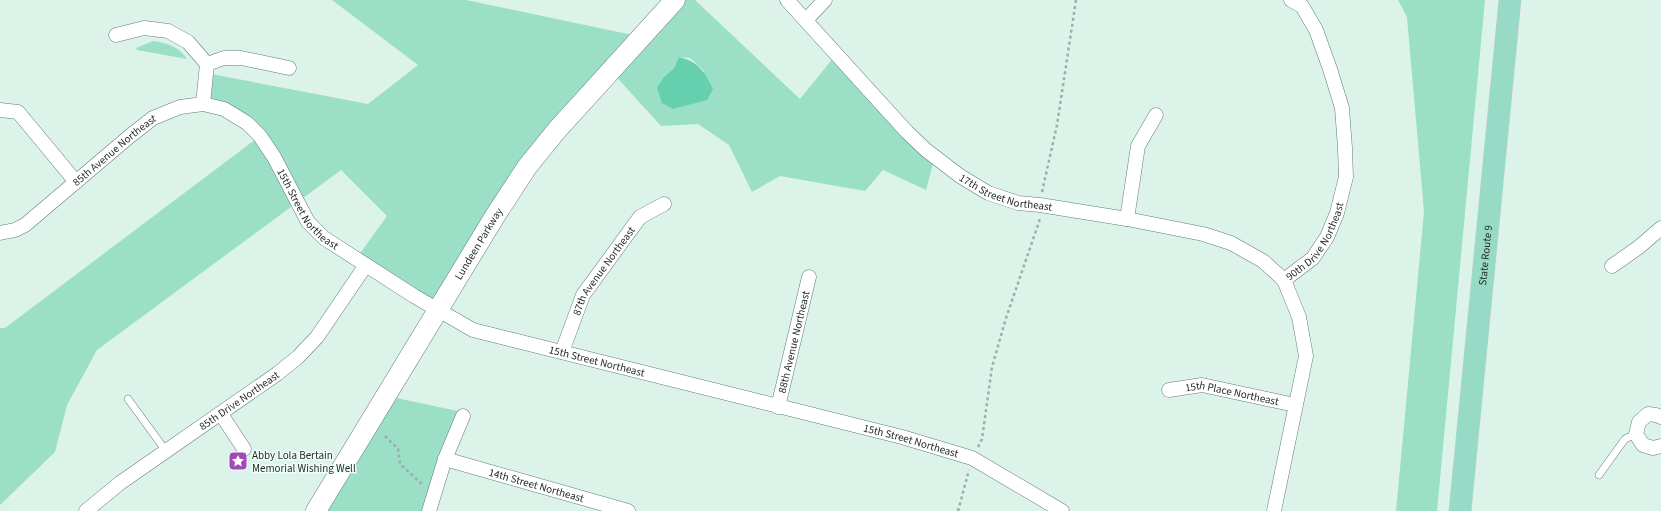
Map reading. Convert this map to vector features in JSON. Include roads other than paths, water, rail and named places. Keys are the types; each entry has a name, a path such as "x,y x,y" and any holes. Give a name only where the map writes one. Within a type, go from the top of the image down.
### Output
{"main road":[{"name":"Lundeen Parkway","path":"316,511 495,216 527,167 557,130 675,0"},
{"name":"State Route 9","path":"1460,511 1510,0"}],"street":[{"name":"17th Street Northeast","path":"786,0 806,20 907,132 926,150 960,176 988,193 1018,203 1040,205 1127,219 1203,234 1231,243 1263,261 1284,280"},
{"path":"806,20 825,0"},
{"name":"90th Drive Northeast","path":"1274,511 1306,356 1299,317 1284,280 1312,258 1327,237 1337,213 1346,176 1342,108 1330,69 1316,30 1302,6 1291,0"},
{"path":"116,34 144,28 168,31 188,42 207,64 203,104"},
{"path":"207,64 224,58 241,58 288,68"},
{"name":"15th Street Northeast","path":"203,104 224,109 247,123 260,136 274,157 308,222 324,238 473,330 902,437 972,458 1062,511"},
{"name":"85th Avenue Northeast","path":"0,233 15,230 26,225 153,118 180,107 203,104"},
{"path":"0,110 18,112 76,182"},
{"path":"1127,219 1138,146 1156,115"},
{"name":"87th Avenue Northeast","path":"562,352 583,295 640,217 664,204"},
{"path":"1612,266 1639,247 1661,228"},
{"name":"85th Drive Northeast","path":"86,511 120,483 277,374 298,357 317,337 366,265"},
{"name":"88th Avenue Northeast","path":"778,407 809,277"},
{"name":"15th Place Northeast","path":"1169,390 1202,385 1295,405"},
{"path":"220,414 244,449"},
{"path":"1661,417 1648,414 1639,422 1636,434 1643,445 1653,448 1661,446"},
{"path":"429,511 445,459 463,416"},
{"name":"14th Street Northeast","path":"445,459 628,511"}],"lane":[{"path":"128,399 166,451"},
{"path":"1599,475 1625,439 1636,434"}],"place":[{"name":"Abby Lola Bertain Memorial Wishing Well","path":"238,461"}]}
